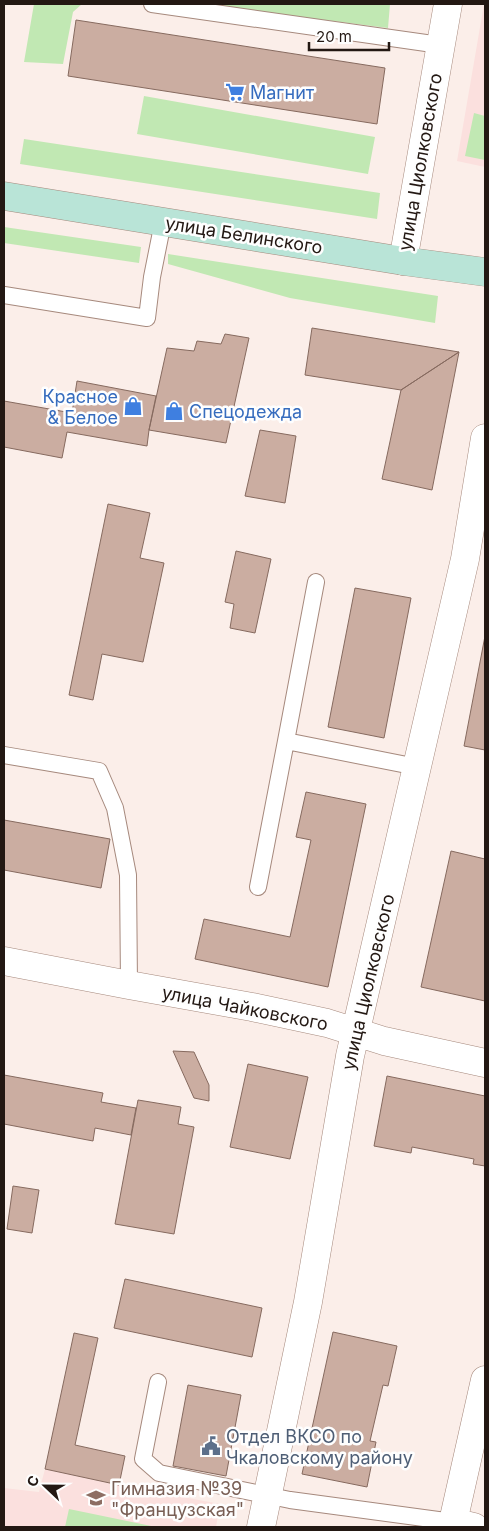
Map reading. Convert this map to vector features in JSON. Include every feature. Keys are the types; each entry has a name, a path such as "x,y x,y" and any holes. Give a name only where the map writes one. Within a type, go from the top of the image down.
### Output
{"main road":[{"name":"улица Белинского","path":"4,196 403,261 485,272"}],"street":[{"name":"улица Циолковского","path":"403,261 448,4"},
{"name":"улица Циолковского","path":"262,1527 308,1302 350,1056 465,559 485,438"},
{"name":"улица Чайковского","path":"4,960 252,1007 327,1024 384,1041 485,1063"},
{"path":"460,1526 485,1380"}],"lane":[{"path":"152,4 440,45"},
{"path":"4,295 147,318 152,278 163,222"},
{"path":"258,886 316,582"},
{"path":"286,741 417,767"},
{"path":"4,755 99,771 115,808 128,875 129,985"},
{"path":"158,1382 143,1459 159,1473 290,1500 460,1526"}],"shaded area":[{"path":"485,4 485,167 457,161"},
{"name":"Гимназия №39 \"Французская\"","path":"45,1469 220,1504 216,1527 4,1527 4,1488 39,1492"}],"green space":[{"path":"34,4 82,4 73,12 63,64 24,62"},
{"path":"199,4 390,4 388,28"},
{"path":"144,96 375,137 368,174 137,134"},
{"path":"474,113 485,116 485,160 465,156"},
{"path":"24,139 380,193 377,219 20,164"},
{"path":"4,227 141,247 139,263 4,243"},
{"path":"168,254 438,296 435,323 290,298 168,264"},
{"path":"69,1509 156,1527 65,1527"}],"building":[{"path":"76,20 385,68 377,124 68,76"},
{"path":"312,328 459,352 401,390 305,375"},
{"path":"225,334 249,338 226,443 149,430 167,348 194,351 197,341 221,344"},
{"path":"459,352 432,490 382,479 401,390"},
{"path":"77,381 156,396 147,446 67,432 62,458 4,447 4,401 72,413"},
{"path":"260,430 296,436 285,503 245,496"},
{"path":"108,504 150,513 140,558 164,563 143,662 102,654 93,700 69,695"},
{"path":"236,551 271,559 255,633 230,628 234,604 225,602"},
{"path":"355,588 411,598 384,738 328,727"},
{"path":"485,636 485,750 464,746"},
{"path":"306,792 366,804 328,987 195,959 204,919 290,937 311,840 296,837"},
{"path":"4,820 110,839 101,888 4,870"},
{"path":"451,851 485,859 485,1001 421,987"},
{"path":"173,1051 194,1052 209,1085 209,1101 194,1098"},
{"path":"248,1064 308,1077 290,1159 230,1147"},
{"path":"4,1075 103,1093 101,1102 136,1108 131,1135 95,1128 93,1141 4,1124"},
{"path":"387,1076 485,1096 485,1166 473,1164 474,1159 412,1147 411,1153 374,1146"},
{"path":"138,1100 181,1107 178,1124 194,1127 174,1234 115,1224"},
{"path":"13,1186 39,1190 32,1233 7,1229"},
{"path":"125,1279 262,1308 252,1357 114,1328"},
{"path":"333,1332 397,1346 388,1386 383,1385 370,1441 376,1442 367,1487 302,1474"},
{"path":"74,1333 98,1338 75,1445 125,1456 119,1485 45,1469"},
{"path":"188,1385 241,1395 226,1476 173,1466"}],"place":[{"name":"Магнит","path":"235,92"},
{"name":"Красное & Белое","path":"133,406"},
{"name":"Спецодежда","path":"174,411"},
{"name":"Отдел ВКСО по Чкаловскому району","path":"211,1446"},
{"name":"Гимназия №39 \"Французская\"","path":"96,1498"}]}
